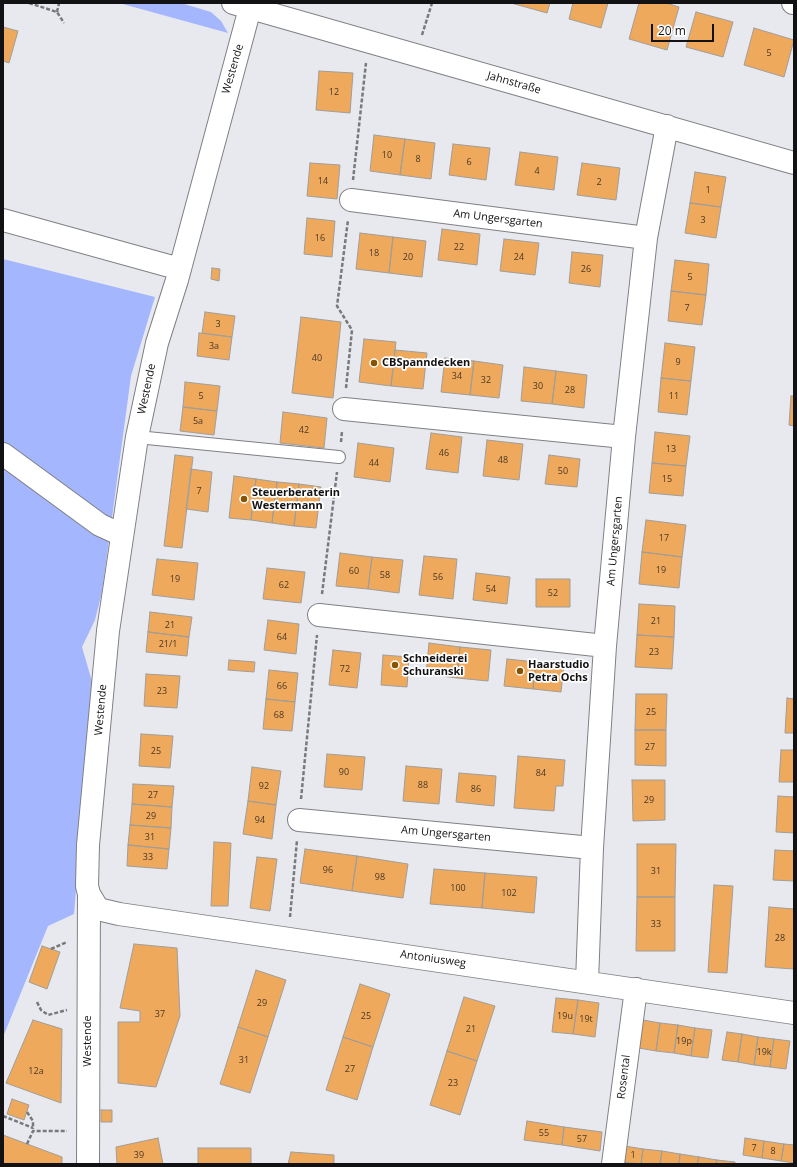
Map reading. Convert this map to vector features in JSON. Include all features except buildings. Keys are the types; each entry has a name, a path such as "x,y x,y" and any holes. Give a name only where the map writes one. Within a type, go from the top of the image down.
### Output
{"street":[{"name":"Jahnstraße","path":"242,5 794,163"},
{"name":"Westende","path":"88,1164 88,845 108,631 137,437 157,343 180,269 242,5"},
{"name":"Am Ungersgarten","path":"587,982 592,848 605,646 624,437 646,238 667,126"},
{"name":"Am Ungersgarten","path":"351,200 646,238"},
{"path":"3,220 180,269"},
{"path":"344,409 624,437"},
{"path":"3,454 100,525 122,535"},
{"path":"319,615 605,646"},
{"name":"Am Ungersgarten","path":"299,820 592,848"},
{"name":"Antoniusweg","path":"88,890 98,909 119,914 794,1013"},
{"name":"Rosental","path":"613,1164 636,989"}],"lane":[{"path":"137,437 339,457"}],"path":[{"path":"29,3 57,12 64,23"},
{"path":"57,12 59,3"},
{"path":"416,55 432,3"},
{"path":"288,938 319,615 339,457 352,330 337,306 369,41"},
{"path":"37,1002 41,1010 48,1015 64,1010 88,1010"},
{"path":"27,1112 33,1121 33,1130 27,1144"},
{"path":"3,1116 33,1130 88,1131"}],"shaded area":[{"path":"119,3 181,3 211,12 221,21 228,33"},
{"path":"3,259 155,297 131,376 102,592 95,620 82,647 93,685 74,914 48,926 3,1037"}],"place":[{"name":"CBSpanndecken","path":"374,363"},
{"name":"Steuerberaterin Westermann","path":"244,499"},
{"name":"Schneiderei Schuranski","path":"395,665"},
{"name":"Haarstudio Petra Ochs","path":"520,671"}]}
